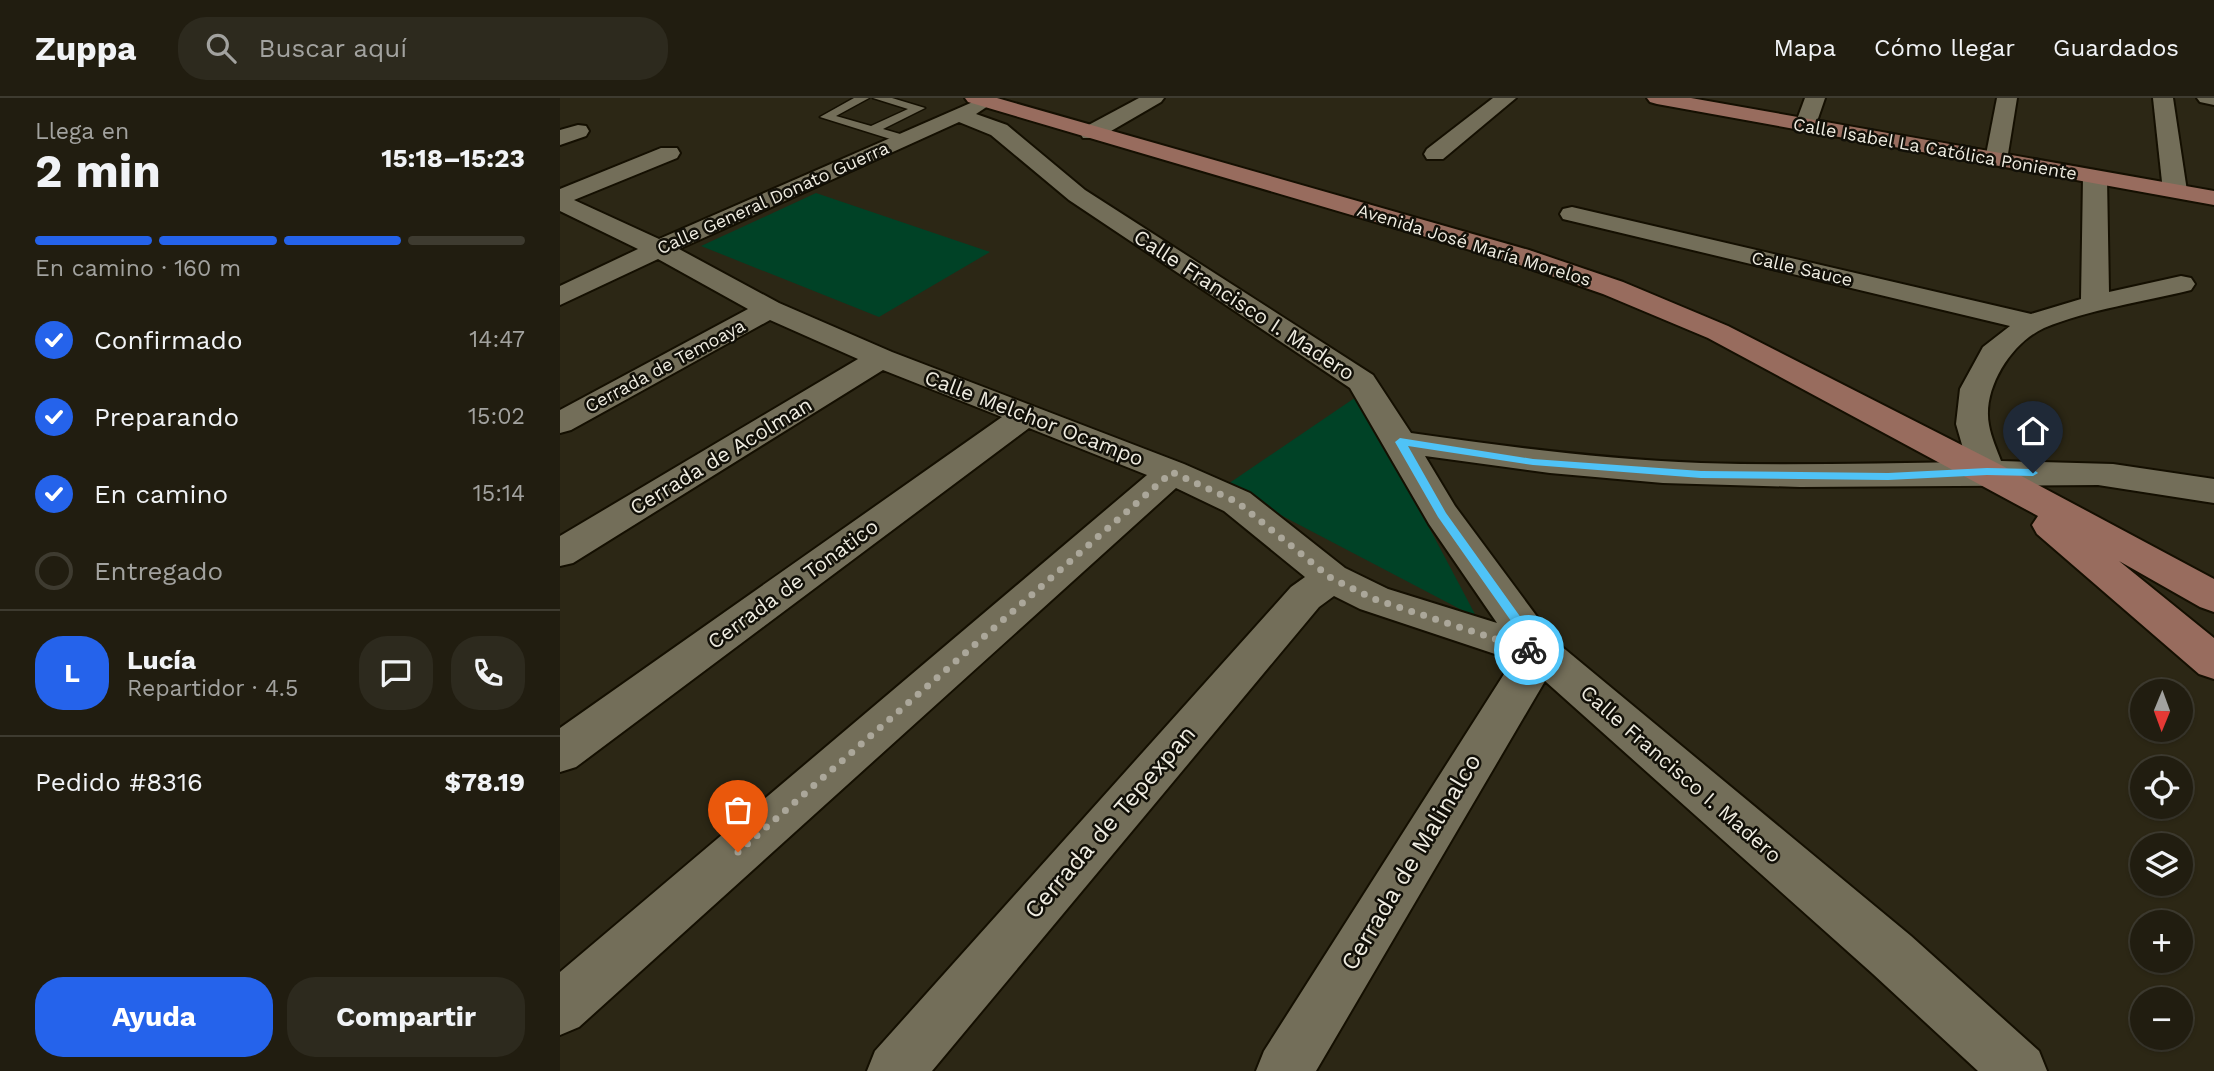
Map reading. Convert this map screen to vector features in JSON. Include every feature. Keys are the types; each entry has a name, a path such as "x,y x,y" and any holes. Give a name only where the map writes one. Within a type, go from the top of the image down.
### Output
{"main road":[{"name":"Calle Isabel La Católica Poniente","path":"1657,98 2214,198"},
{"name":"Avenida José María Morelos","path":"973,104 1091,133 1497,249 1613,288 1717,332 1987,472 2214,597"},
{"name":"Avenida José María Morelos","path":"1987,472 2214,662"}],"street":[{"path":"1091,133 1154,98"},
{"path":"1435,153 1506,98"},
{"path":"1807,125 1815,98"},
{"path":"1996,160 2007,98"},
{"path":"2163,98 2175,191"},
{"path":"2207,98 2214,99"},
{"name":"Calle General Donato Guerra","path":"560,297 652,245 903,139 973,104"},
{"name":"Calle Francisco I. Madero","path":"973,104 999,130 1077,195 1362,382 1442,515 1540,653 1892,955 2019,1071"},
{"path":"562,203 669,153"},
{"path":"2095,177 2095,304"},
{"path":"652,245 763,186"},
{"name":"Calle Melchor Ocampo","path":"562,203 652,245 769,309 881,358 1172,472 1237,502 1331,578 1374,599 1540,653"},
{"name":"Calle Sauce","path":"1572,214 2032,323"},
{"path":"1987,472 1972,424 1976,389 1994,353 2032,323 2095,304 2192,286 2095,268"},
{"name":"Cerrada de Temoaya","path":"560,422 769,309"},
{"name":"Cerrada de Acolman","path":"560,553 881,358"},
{"name":"Cerrada de Tonatico","path":"560,753 1026,415"},
{"path":"1400,442 1533,462 1701,474 1888,477 1987,472 2102,474 2214,491"},
{"path":"560,1008 1172,472"},
{"name":"Cerrada de Tepexpan","path":"895,1071 1305,597 1331,578"},
{"name":"Cerrada de Malinalco","path":"1284,1071 1540,653"}],"lane":[{"path":"863,98 826,117 903,139"},
{"path":"872,130 919,108 879,98"}],"green space":[{"path":"816,193 990,252 879,317 701,246"},
{"path":"1359,395 1477,618 1225,486"}],"way so far":[{"path":"738,852 1172,472 1237,502 1331,578 1374,599 1529,650"}],"route":[{"path":"1529,650 1540,653 1442,515 1400,442 1533,462 1701,474 1888,477 1987,472 2033,473"}]}
